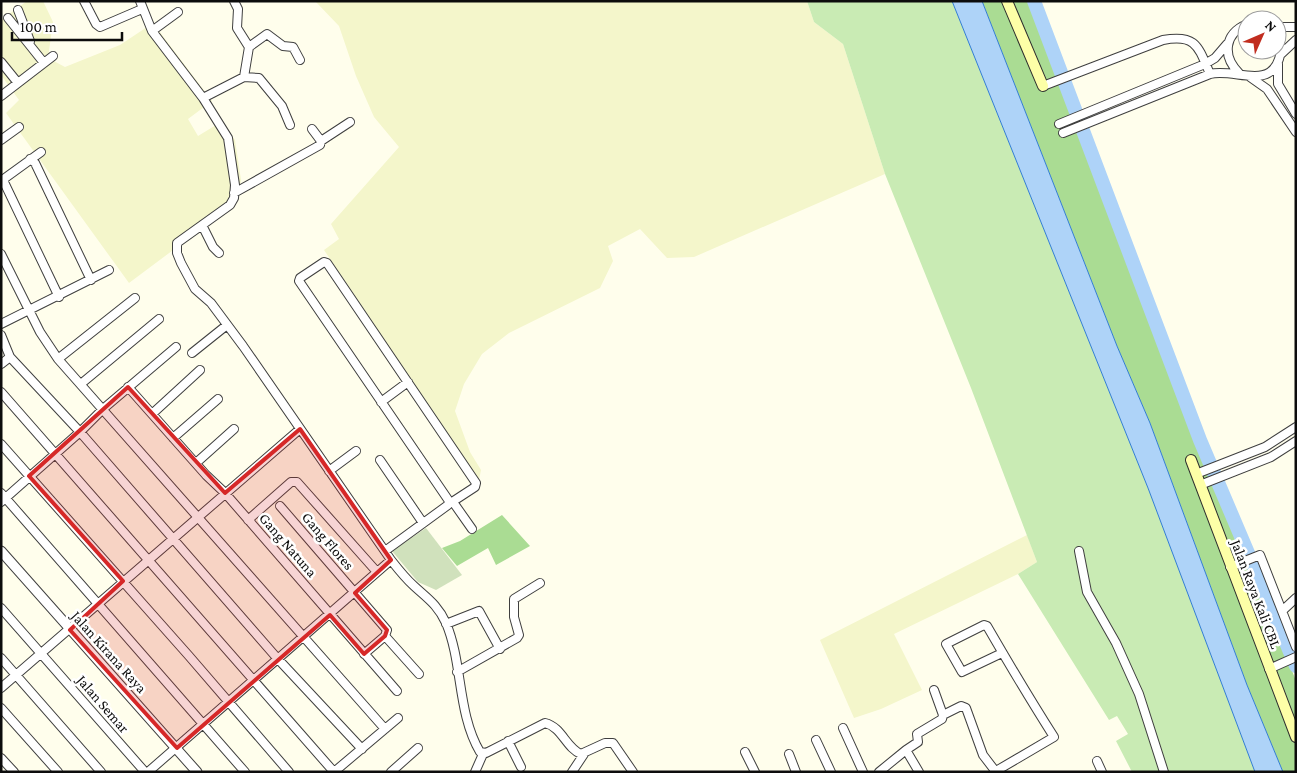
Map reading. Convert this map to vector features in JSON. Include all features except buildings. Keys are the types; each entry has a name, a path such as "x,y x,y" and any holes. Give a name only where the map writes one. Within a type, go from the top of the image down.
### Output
{"main road":[{"path":"1007,1 1043,86"},
{"name":"Jalan Raya Kali CBL","path":"1190,460 1296,737"}],"street":[{"path":"84,1 96,24 100,27 141,5 152,31 203,98 222,127 230,145 234,193 230,205 178,242 177,253 195,289 211,303 227,325 391,560 414,586 436,604 446,624 478,750 483,754"},
{"path":"234,1 238,7 237,28 249,47 244,77"},
{"path":"18,10 33,49"},
{"path":"152,31 178,12"},
{"path":"8,18 44,63"},
{"path":"1059,124 1206,64 1215,58 1232,35 1237,31"},
{"path":"249,47 263,36 270,34 283,46 293,47 300,60"},
{"path":"1043,86 1163,40 1180,37 1189,39 1196,45 1210,74"},
{"path":"1227,44 1227,55 1231,65 1239,73"},
{"path":"1,96 53,56"},
{"path":"1279,60 1278,84 1296,114"},
{"path":"1,62 18,83"},
{"path":"1250,77 1261,77 1271,72 1278,64"},
{"path":"1063,134 1220,71 1239,73 1250,77 1267,89 1296,132"},
{"path":"203,98 244,77 259,78 282,106 290,125"},
{"path":"234,193 296,160 320,145 321,141 350,122"},
{"path":"1,140 19,127"},
{"path":"312,129 321,141"},
{"path":"41,152 2,180 59,297"},
{"path":"30,160 35,163 91,280"},
{"path":"202,224 213,247 219,253"},
{"path":"1,254 28,311 58,359 385,729"},
{"path":"385,551 451,503 475,487 476,483 326,262 300,278 299,282 451,503 472,529"},
{"path":"1,324 59,297 109,270"},
{"path":"58,359 134,298"},
{"path":"82,384 158,319"},
{"path":"192,353 227,325"},
{"path":"1,334 10,357 80,432 277,658 362,749"},
{"path":"176,347 3,498 99,604 245,772"},
{"path":"1,364 10,357"},
{"path":"152,414 200,370"},
{"path":"382,402 408,382"},
{"name":"Gang Natuna","path":"128,387 225,493 396,691"},
{"path":"1,392 334,772 398,718"},
{"path":"174,438 218,399"},
{"path":"1196,474 1265,447 1296,427"},
{"path":"196,463 234,429"},
{"path":"1,688 300,429"},
{"path":"1200,485 1271,457 1296,441"},
{"path":"1,444 289,772"},
{"path":"330,471 356,451"},
{"path":"380,460 423,523"},
{"path":"248,520 291,482 297,482 377,572"},
{"name":"Gang Flores","path":"280,506 387,630 385,636"},
{"path":"1079,550 1087,592 1116,643 1139,694 1164,772"},
{"name":"Jalan Kirana Raya","path":"1,551 197,772"},
{"path":"1230,567 1260,556 1296,647"},
{"path":"147,772 177,748 277,658 330,615 391,560"},
{"path":"457,672 500,649 519,635 513,606 515,597 540,583"},
{"path":"1282,611 1296,598"},
{"name":"Jalan Semar","path":"1,608 147,772"},
{"path":"446,624 479,610 500,649"},
{"path":"879,772 918,742 917,734 942,719 943,715 960,706 966,708 983,755 996,772 1054,738 986,625 946,644 962,672 1002,653"},
{"path":"364,654 385,636 419,674"},
{"path":"1269,669 1296,657"},
{"path":"1,658 101,772"},
{"path":"934,690 943,715"},
{"path":"1,708 58,772"},
{"path":"475,772 483,754 545,722 558,730 576,752 584,754"},
{"path":"842,728 863,772"},
{"path":"816,740 831,772"},
{"path":"508,741 521,767"},
{"path":"572,772 584,754 605,742 613,743 633,772"},
{"path":"391,772 418,748"},
{"path":"906,750 919,772"},
{"path":"745,752 754,772"},
{"path":"788,754 796,772"},
{"path":"1,758 14,772"},
{"path":"1097,761 1102,772"}],"highlighted area":[{"path":"128,387 225,493 300,429 391,560 355,593 387,630 385,636 364,654 330,615 177,748 70,630 123,581 29,476"}],"green space":[{"path":"27,1 43,1 53,22 48,58 65,67 120,45 153,23 212,101 188,119 198,136 221,122 235,140 241,180 236,203 129,283 6,113 19,100 1,75 1,20"},
{"path":"315,1 807,1 814,22 843,44 885,174 694,257 667,258 640,229 608,246 613,261 600,288 509,333 482,354 464,384 455,411 470,452 481,470 479,480 324,250 339,239 331,224 399,147 374,117 356,76 339,26"},
{"path":"807,1 952,1 1148,488 1255,772 1132,772 1116,741 1128,734 1117,716 1109,720 1018,574 1037,562 971,388 885,174 843,44 814,22"},
{"path":"982,1 1031,1 1296,681 1296,772 1283,772 1247,685 1150,423 1117,346"},
{"path":"502,515 530,546 496,565 488,548 457,566 442,548 460,541"},
{"path":"426,528 462,575 436,590 418,582 392,551"},
{"path":"1027,535 1037,562 1018,574 894,634 922,690 881,709 854,718 820,640"}],"water":[{"path":"952,1 982,1 1117,346 1150,423 1247,685 1283,772 1255,772 1148,488"}],"waterway":[{"path":"1034,1 1200,440 1296,666"}]}
